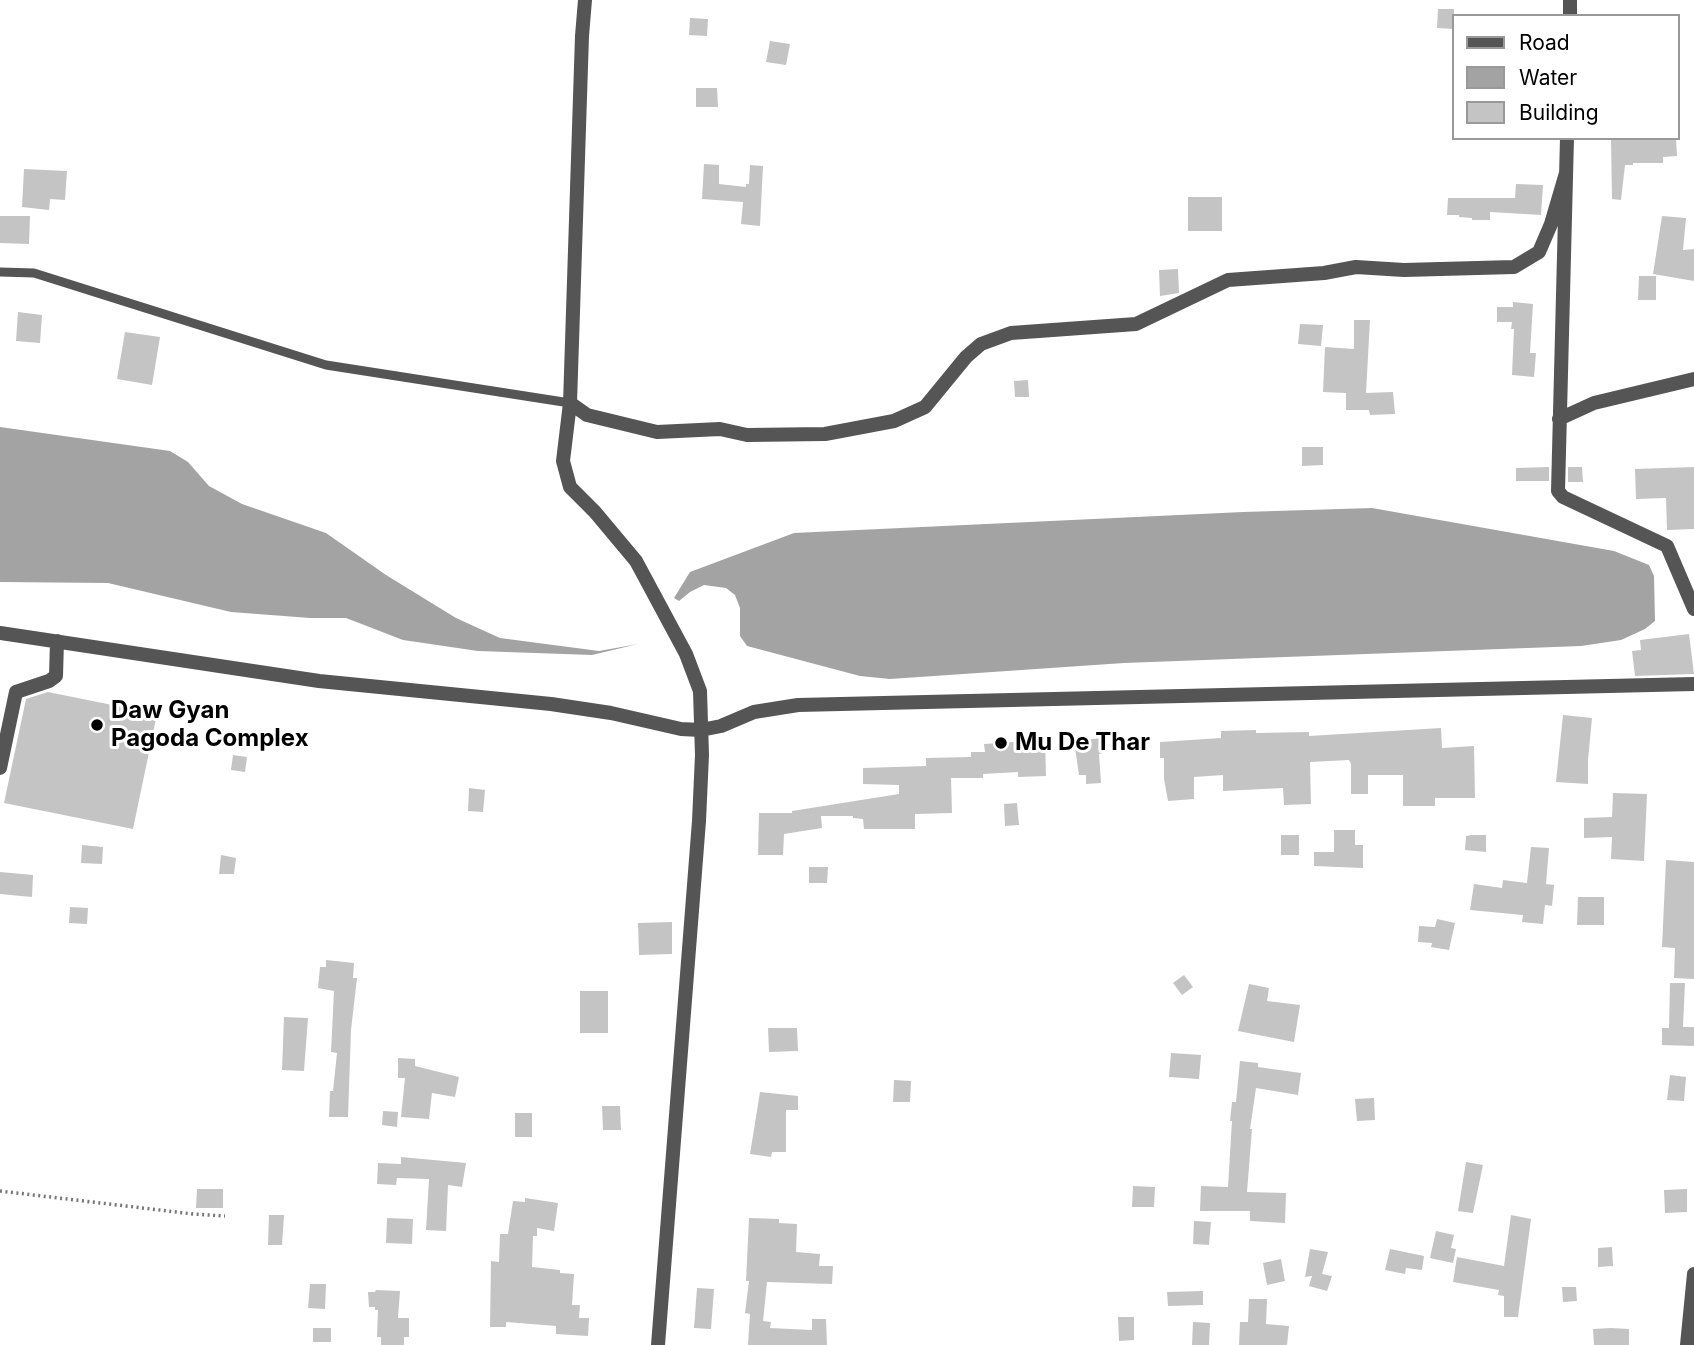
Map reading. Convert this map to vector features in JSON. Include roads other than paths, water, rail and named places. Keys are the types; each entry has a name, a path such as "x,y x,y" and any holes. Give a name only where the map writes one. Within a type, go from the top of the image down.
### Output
{"street":[{"path":"585,0 570,404 563,461 570,487 636,561 687,654 700,691 699,821 658,1345"},
{"path":"1567,140 1558,491 1563,497 1667,546 1694,609"},
{"path":"570,404 587,415 657,432 720,429 747,435 825,434 894,421 925,407 966,357 981,344 1011,333 1136,324 1228,280 1324,273 1356,267 1404,270 1514,267 1539,252 1551,224 1566,173"},
{"path":"1559,419 1594,403 1694,379"},
{"path":"0,633 319,681 551,704 611,713 681,729 701,730 721,726 760,710 798,705 1694,684"},
{"path":"0,768 16,692 50,681 56,676 57,641"},
{"path":"1687,1345 1694,1274"}],"lane":[{"path":"0,272 34,273 326,365 570,404"}],"water":[{"path":"0,427 170,451 188,462 209,486 242,504 326,533 386,575 456,618 500,638 599,651 638,644 592,655 478,651 403,640 346,618 231,612 108,583 0,582"},
{"path":"1372,508 1614,551 1649,565 1654,576 1655,621 1645,629 1621,640 1581,646 1124,663 890,679 860,676 747,646 740,636 740,608 735,595 726,588 704,585 679,601 674,598 690,572 794,533"}],"place":[{"name":"Daw Gyan Pagoda Complex","path":"97,725"},
{"name":"Mu De Thar","path":"1001,743"}]}
